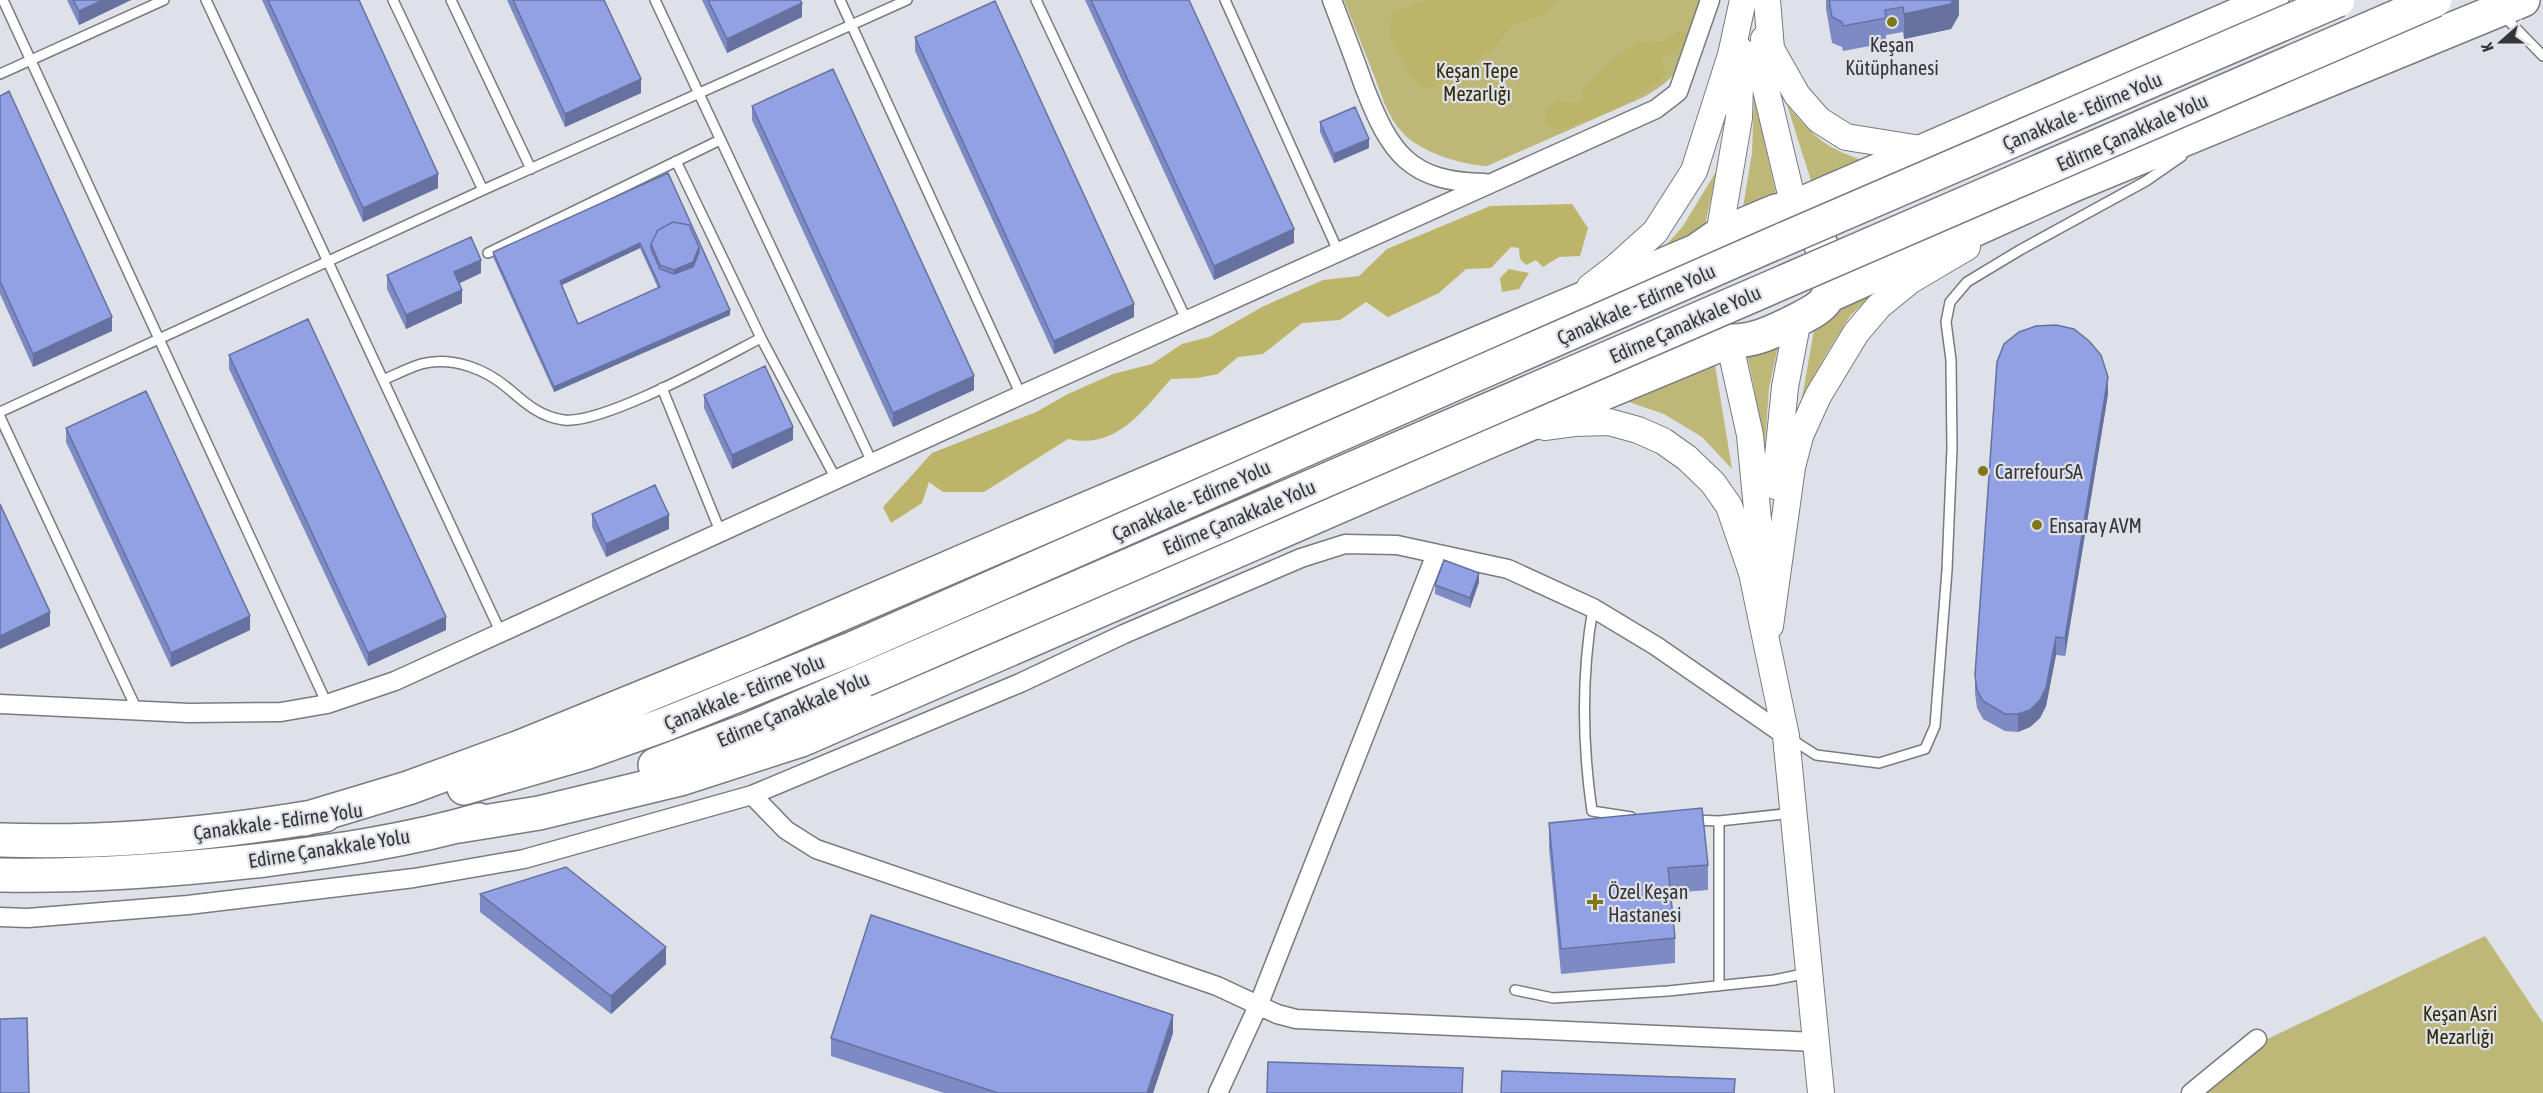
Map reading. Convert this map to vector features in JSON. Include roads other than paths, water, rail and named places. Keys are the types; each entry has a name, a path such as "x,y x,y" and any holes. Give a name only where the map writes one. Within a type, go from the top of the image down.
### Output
{"highway":[{"path":"305,819 408,788 520,747 753,652 1026,534 1559,310 1776,211 1794,207 2272,0"},
{"name":"Çanakkale - Edirne Yolu","path":"0,840 139,837 305,819 389,805 457,790 585,753 666,724 849,650 1768,246 2338,0"},
{"name":"Edirne Çanakkale Yolu","path":"0,875 93,876 186,869 309,854 459,826 608,781 674,758 748,730 2435,0"},
{"path":"459,826 539,813 680,779 801,740 1494,439 1729,341 1743,342 1759,336 1798,319 1822,304 1828,296 2073,185 2510,5"},
{"path":"1794,207 1815,231 1828,272 1828,296"},
{"path":"1708,243 1692,268 1702,310 1710,322 1729,341"}],"street":[{"path":"1332,0 1377,121 1395,149 1406,160 1431,175 1463,182 1490,183"},
{"path":"0,704 199,713 280,712 327,704 394,681 1338,251 1645,115 1678,92 1710,0"},
{"path":"1708,243 1739,118 1743,0"},
{"path":"1559,310 1616,267 1655,232 1694,171 1731,55 1743,0"},
{"path":"1768,6 1771,49 1797,95 1819,120 1846,137 1927,150"},
{"path":"1768,6 1762,73 1794,207"},
{"path":"1768,642 1792,467 1800,436 1832,369 1856,333 1879,306 1911,280 2073,185"},
{"path":"1768,642 1779,429 1798,319"},
{"path":"1729,341 1750,435 1768,642"},
{"path":"1494,439 1574,423 1609,422 1638,430 1663,441 1687,458 1713,483 1729,506 1752,573 1786,736 1821,1093"},
{"path":"0,917 28,918 188,905 414,878 525,859 752,795 1020,683 1124,634 1301,558 1345,544 1396,545 1508,569 1593,609 1656,646 1786,736"},
{"path":"1218,1093 1258,1006 1436,554"},
{"path":"752,795 786,830 816,849 1217,986 1258,1006 1296,1019 1815,1042"},
{"path":"2191,1093 2257,1038"}],"lane":[{"path":"3,0 327,704"},
{"path":"0,74 164,0"},
{"path":"206,0 500,631"},
{"path":"393,0 483,190"},
{"path":"451,0 531,169"},
{"path":"655,0 872,462"},
{"path":"840,0 1021,395"},
{"path":"0,412 483,190 907,0"},
{"path":"1036,0 1187,321"},
{"path":"1225,0 1338,251"},
{"path":"2510,5 2543,56"},
{"path":"2200,144 2245,113"},
{"path":"488,253 720,140"},
{"path":"1786,736 1816,755 1879,763 1925,749 1935,726 1947,570 1952,448 1951,360 1946,322 1950,302 1967,282 2020,250 2146,181 2191,150"},
{"path":"676,161 761,338 836,479"},
{"path":"383,380 421,364 466,365 492,376 538,412 565,420 592,418 662,387 761,338"},
{"path":"662,387 720,531"},
{"path":"0,417 137,710"},
{"path":"1593,609 1585,653 1583,699 1586,767 1592,811 1643,817"},
{"path":"1687,819 1719,821 1793,813"},
{"path":"1719,821 1719,986"},
{"path":"1515,990 1553,998 1719,986 1774,980 1808,973"}],"place":[{"name":"Keşan Kütüphanesi","path":"1892,22"},
{"name":"CarrefourSA","path":"1983,471"},
{"name":"Ensaray AVM","path":"2037,525"},
{"name":"Özel Keşan Hastanesi","path":"1595,902"}],"park label":[{"name":"Keşan Tepe Mezarlığı","path":"1477,82"},
{"name":"Keşan Asri Mezarlığı","path":"2460,1024"}]}
